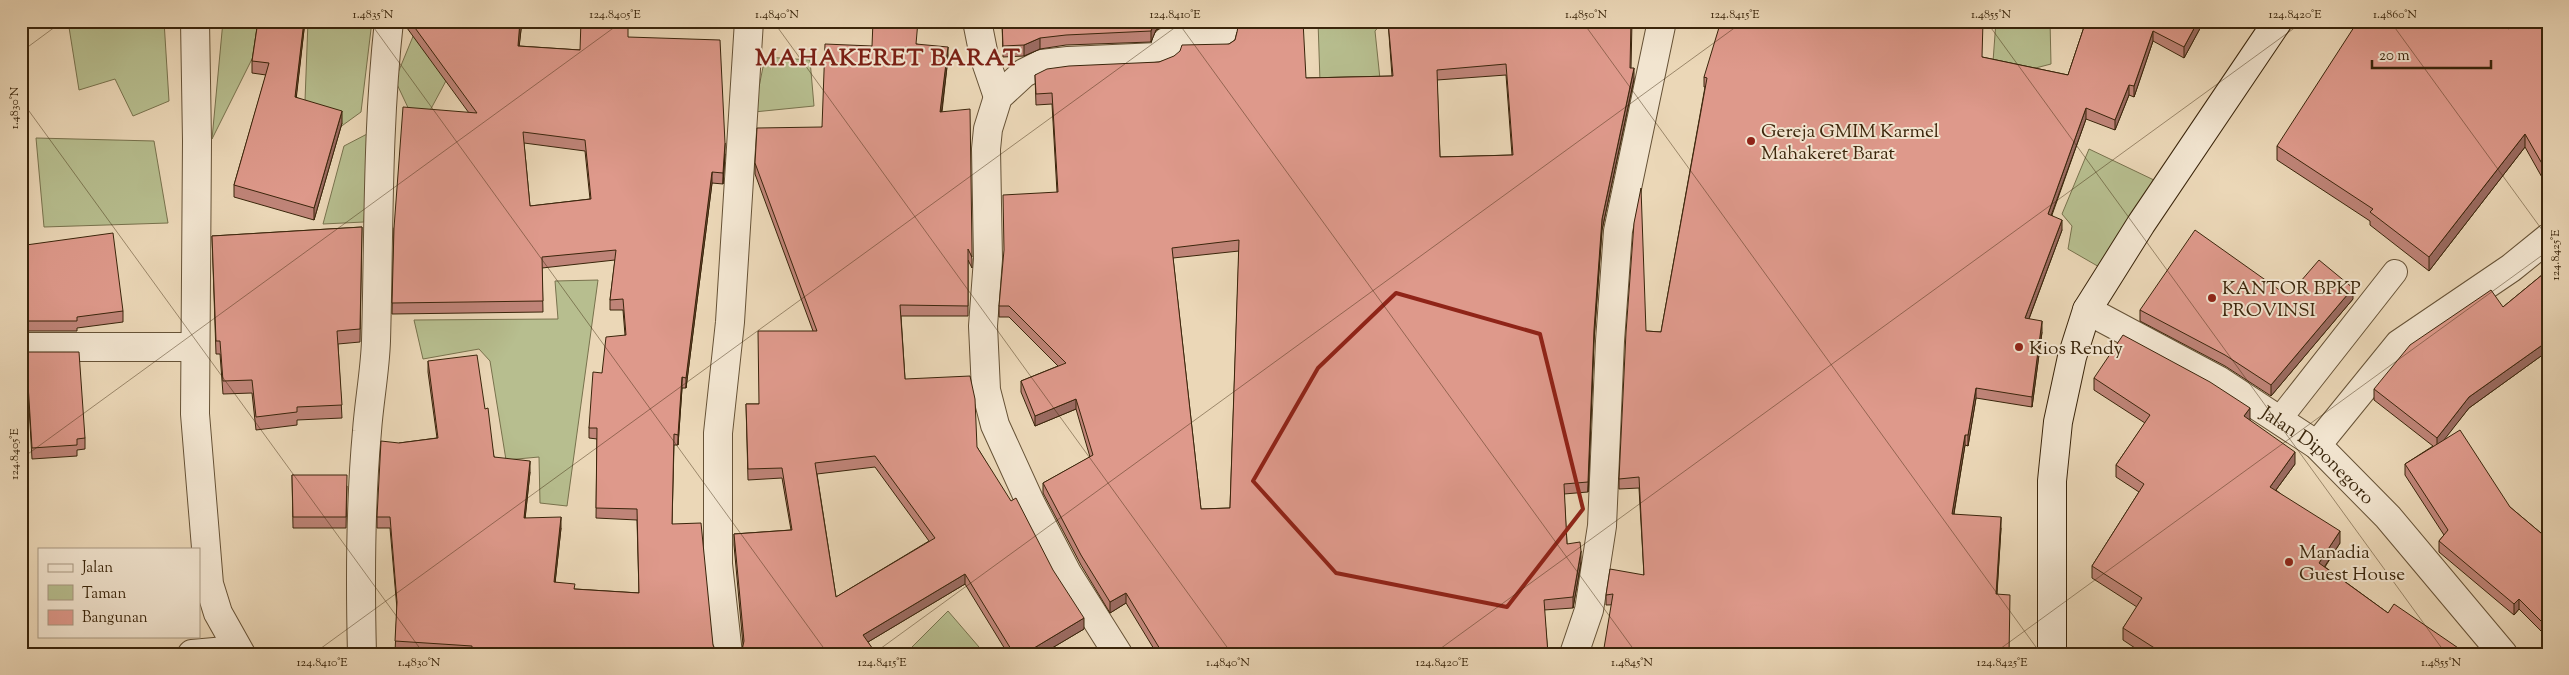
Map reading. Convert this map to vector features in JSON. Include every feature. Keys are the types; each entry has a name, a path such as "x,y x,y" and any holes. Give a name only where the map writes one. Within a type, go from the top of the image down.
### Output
{"street":[{"path":"192,654 239,652 218,613 209,584 195,414 195,21"},
{"path":"362,654 359,547 367,431 376,343 378,160 381,91 389,21"},
{"path":"728,654 718,564 718,433 730,322 749,21"},
{"path":"977,21 984,56 998,97"},
{"path":"1118,654 1067,572 1031,504 995,425 986,390 983,326 988,259 986,150 988,129 998,97 1024,73 1042,64 1158,57 1166,53 1166,42 1176,40 1222,41 1224,21"},
{"path":"1574,654 1589,610 1602,526 1610,341 1618,232 1662,21"},
{"path":"2057,651 2052,481 2057,432 2072,356 2087,310 2141,224 2278,21"},
{"path":"2316,445 2399,344 2511,268 2548,238"},
{"name":"Jalan Diponegoro","path":"2087,310 2218,380 2316,445 2388,517 2503,654"},
{"path":"21,346 195,347"}],"lane":[{"path":"2278,421 2395,272"}],"highlighted area":[{"path":"1396,293 1540,334 1583,509 1507,607 1336,573 1253,481 1318,368"}],"green space":[{"path":"68,21 164,21 169,101 133,116 115,79 79,90"},
{"path":"223,21 271,21 212,139"},
{"path":"308,21 372,21 361,112 303,154"},
{"path":"1318,21 1384,21 1375,31 1380,79 1322,143"},
{"path":"1996,21 2050,21 2051,64 2024,71 1990,102"},
{"path":"414,34 454,66 419,131 395,80"},
{"path":"765,57 810,60 814,106 754,112"},
{"path":"369,133 364,222 323,224 344,146"},
{"path":"36,138 154,141 168,223 44,227"},
{"path":"2089,149 2156,181 2101,268 2068,249 2072,226 2062,214"},
{"path":"598,280 567,506 540,503 539,457 506,460 490,361 479,349 423,359 414,320 558,319 555,281"},
{"path":"948,611 985,654 905,654"}],"building":[{"path":"258,21 304,21 295,97 342,111 314,208 234,185 269,63 252,61"},
{"path":"410,21 520,21 518,46 580,50 581,21 628,21 628,37 720,40 725,143 723,173 712,172 686,378 682,377 678,435 674,434 672,524 701,523 713,645 717,654 472,654 472,646 395,641 397,602 390,517 377,517 381,441 399,443 438,438 428,361 477,355 485,409 488,408 494,457 530,461 524,518 561,517 554,582 575,584 574,589 639,593 637,509 596,508 597,428 589,428 593,372 602,373 606,337 626,335 623,299 610,300 616,250 542,257 543,301 392,303 394,228 403,107 477,113","holes":["523,132 585,140 591,199 530,206"]},
{"path":"873,21 918,21 916,44 948,47 940,112 970,109 972,257 968,249 968,306 900,305 905,379 970,376 975,399 977,447 1011,501 1016,498 1053,570 1084,618 1024,654 1014,654 965,574 863,635 875,652 873,654 739,654 744,641 734,534 792,530 782,468 748,469 746,404 759,404 758,331 817,331 755,163 757,128 822,127 825,44 872,46","holes":["875,456 935,538 836,597 815,463"]},
{"path":"1002,21 1155,21 1151,31 1066,35 1040,38 1024,45 1003,46"},
{"path":"1239,21 1303,21 1306,78 1393,76 1388,21 1631,21 1630,68 1634,68 1602,219 1594,330 1588,482 1564,484 1567,544 1580,542 1581,551 1573,597 1544,600 1548,654 1163,654 1126,593 1110,602 1081,555 1043,483 1093,455 1076,399 1035,416 1021,381 1066,363 1009,306 999,306 1004,250 1003,195 1058,192 1052,93 1036,94 1035,75 1047,69 1069,66 1159,62 1174,56 1180,51 1182,45 1229,44 1235,40","holes":["1506,64 1513,155 1440,157 1437,70","1239,240 1230,508 1201,509 1172,248"]},
{"path":"1721,21 1983,21 1982,57 2068,75 2086,21 2198,21 2184,47 2153,31 2134,86 2129,85 2115,120 2086,108 2048,214 2062,220 2025,318 2042,321 2032,397 1976,388 1968,435 1965,435 1952,514 2001,517 1996,594 2010,595 2009,654 1603,654 1613,594 1606,595 1610,569 1644,575 1639,477 1619,479 1626,332 1634,223 1641,188 1646,331 1661,332 1707,78 1704,77"},
{"path":"2358,21 2498,21 2509,29 2515,21 2548,21 2548,174 2525,134 2429,257 2370,212 2373,209 2277,146"},
{"path":"362,227 360,329 337,331 342,405 297,407 297,412 256,417 252,380 223,381 220,341 216,341 212,236"},
{"path":"2195,230 2288,296 2319,260 2353,288 2271,385 2225,355 2140,310"},
{"path":"113,233 123,311 77,317 77,321 24,321 24,315 21,316 21,239 25,239 26,245"},
{"path":"2548,270 2548,341 2469,397 2437,438 2374,389 2410,345 2491,290 2503,307"},
{"path":"2123,335 2210,382 2250,408 2244,416 2295,452 2270,487 2340,531 2319,563 2388,613 2394,604 2467,654 2164,654 2123,628 2142,598 2092,566 2144,484 2116,465 2150,415 2094,378"},
{"path":"26,352 79,352 85,438 77,439 77,445 32,448"},
{"path":"2460,430 2510,507 2548,539 2548,628 2519,599 2514,604 2439,541 2448,530 2405,464"},
{"path":"292,475 347,475 346,517 293,517"}],"place":[{"name":"Gereja GMIM Karmel Mahakeret Barat","path":"1751,141"},
{"name":"KANTOR BPKP PROVINSI","path":"2212,298"},
{"name":"Kios Rendy","path":"2019,347"},
{"name":"Manadia Guest House","path":"2289,562"}],"district":[{"name":"MAHAKERET BARAT","path":"888,57"}]}
